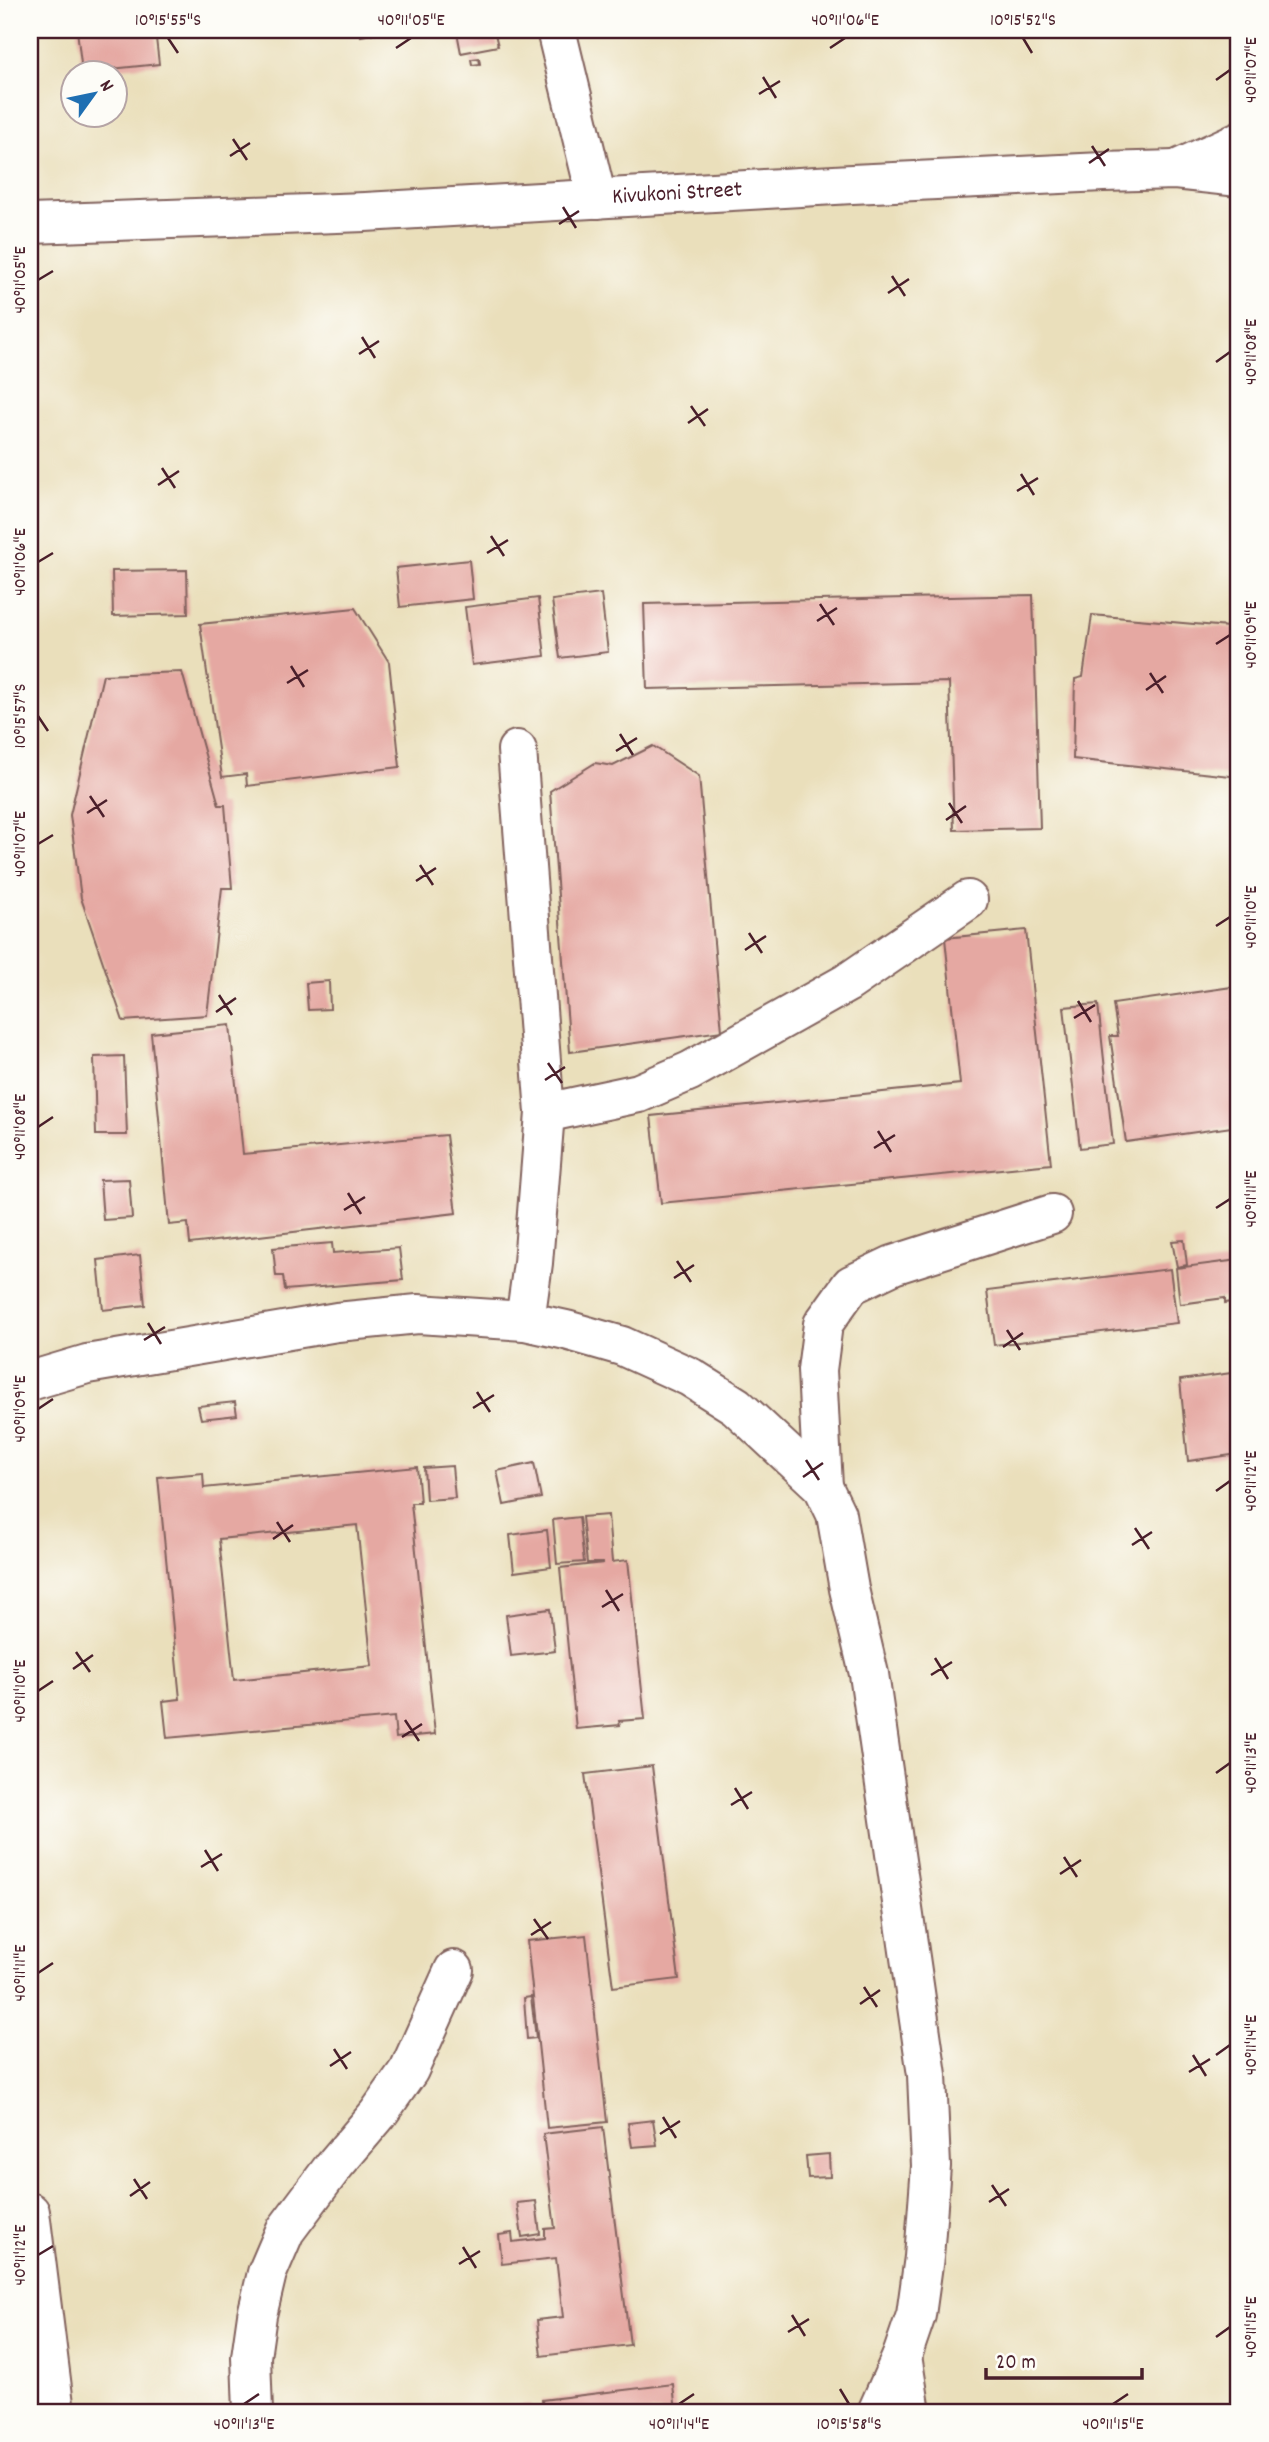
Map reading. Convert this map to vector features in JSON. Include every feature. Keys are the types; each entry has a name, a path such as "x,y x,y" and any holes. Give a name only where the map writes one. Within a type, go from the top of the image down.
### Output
{"street":[{"path":"556,30 597,199"},
{"path":"1175,170 1239,141"},
{"name":"Kivukoni Street","path":"30,224 365,212 880,182 1175,170 1239,177"},
{"path":"517,750 545,1113 533,1263 525,1321"},
{"path":"545,1113 639,1093 690,1071 847,983 968,900"},
{"path":"823,1487 817,1370 823,1324 851,1285 892,1265 1052,1214"},
{"path":"30,1381 87,1364 337,1322 418,1314 525,1321 622,1346 690,1377 736,1406 823,1487 836,1514 849,1589 869,1674 928,2075 931,2166 924,2258 916,2315 902,2356 877,2412"},
{"path":"253,2412 251,2357 257,2315 267,2273 285,2231 410,2070 454,1970"},
{"path":"30,2212 55,2412"},
{"path":"902,2356 911,2412"}],"building":[{"path":"77,30 155,30 159,64 130,67 130,60 81,60"},
{"path":"360,30 387,30 387,31 361,36"},
{"path":"494,30 498,46 461,53 457,32"},
{"path":"479,58 480,64 472,65 471,59"},
{"path":"469,560 473,599 400,607 396,568"},
{"path":"187,570 188,614 113,616 112,571"},
{"path":"601,594 608,652 560,658 552,600"},
{"path":"1033,595 1040,828 954,830 949,682 647,689 644,604"},
{"path":"538,598 545,656 472,665 465,607"},
{"path":"355,608 389,662 400,767 247,786 246,774 222,777 200,624"},
{"path":"1092,615 1239,628 1239,777 1073,759 1075,679 1083,677"},
{"path":"182,672 219,805 225,805 232,888 222,888 207,1015 123,1021 81,898 70,815 103,675"},
{"path":"653,746 699,776 722,1031 570,1052 550,791 595,763 613,766"},
{"path":"1026,930 1051,1164 661,1203 651,1116 960,1084 945,938"},
{"path":"329,981 330,1009 308,1010 306,983"},
{"path":"1239,986 1239,1126 1126,1142 1110,1036 1118,1036 1113,1004"},
{"path":"1098,1004 1113,1144 1080,1148 1064,1007"},
{"path":"230,1025 243,1154 446,1135 456,1213 190,1244 188,1223 169,1225 151,1033"},
{"path":"124,1056 127,1135 96,1135 94,1057"},
{"path":"129,1179 132,1218 103,1220 100,1180"},
{"path":"1184,1240 1187,1265 1177,1267 1172,1241"},
{"path":"332,1243 333,1253 399,1248 403,1280 285,1290 283,1276 276,1276 273,1248"},
{"path":"140,1255 145,1305 103,1310 98,1260"},
{"path":"1239,1260 1239,1301 1225,1303 1225,1298 1180,1304 1176,1268"},
{"path":"1170,1269 1177,1323 994,1345 987,1291"},
{"path":"1239,1372 1239,1454 1188,1461 1180,1380"},
{"path":"235,1402 237,1415 201,1419 198,1406"},
{"path":"534,1463 541,1498 504,1505 497,1471"},
{"path":"452,1466 455,1498 426,1500 424,1468"},
{"path":"417,1467 420,1503 411,1503 435,1734 396,1738 394,1717 167,1738 163,1701 180,1699 158,1477 203,1473 204,1488","holes":["357,1525 372,1666 234,1680 219,1539"]},
{"path":"608,1515 612,1562 628,1560 645,1719 619,1721 620,1725 576,1729 560,1568 604,1563 587,1563 582,1517"},
{"path":"579,1517 584,1562 557,1564 553,1520"},
{"path":"547,1530 551,1567 514,1572 510,1535"},
{"path":"550,1609 555,1651 511,1656 506,1615"},
{"path":"652,1766 679,1979 613,1987 585,1774"},
{"path":"586,1935 607,2122 547,2128 527,1941"},
{"path":"531,1997 536,2038 527,2039 524,1998"},
{"path":"653,2120 657,2145 632,2147 628,2123"},
{"path":"603,2127 630,2345 541,2356 537,2320 563,2317 556,2258 502,2264 499,2235 512,2233 513,2242 545,2238 545,2229 555,2228 543,2134"},
{"path":"829,2154 830,2177 808,2178 806,2156"},
{"path":"536,2201 540,2234 522,2237 517,2203"},
{"path":"673,2384 676,2412 543,2412 542,2400"},
{"path":"530,2404 531,2412 477,2412 477,2410"}]}
